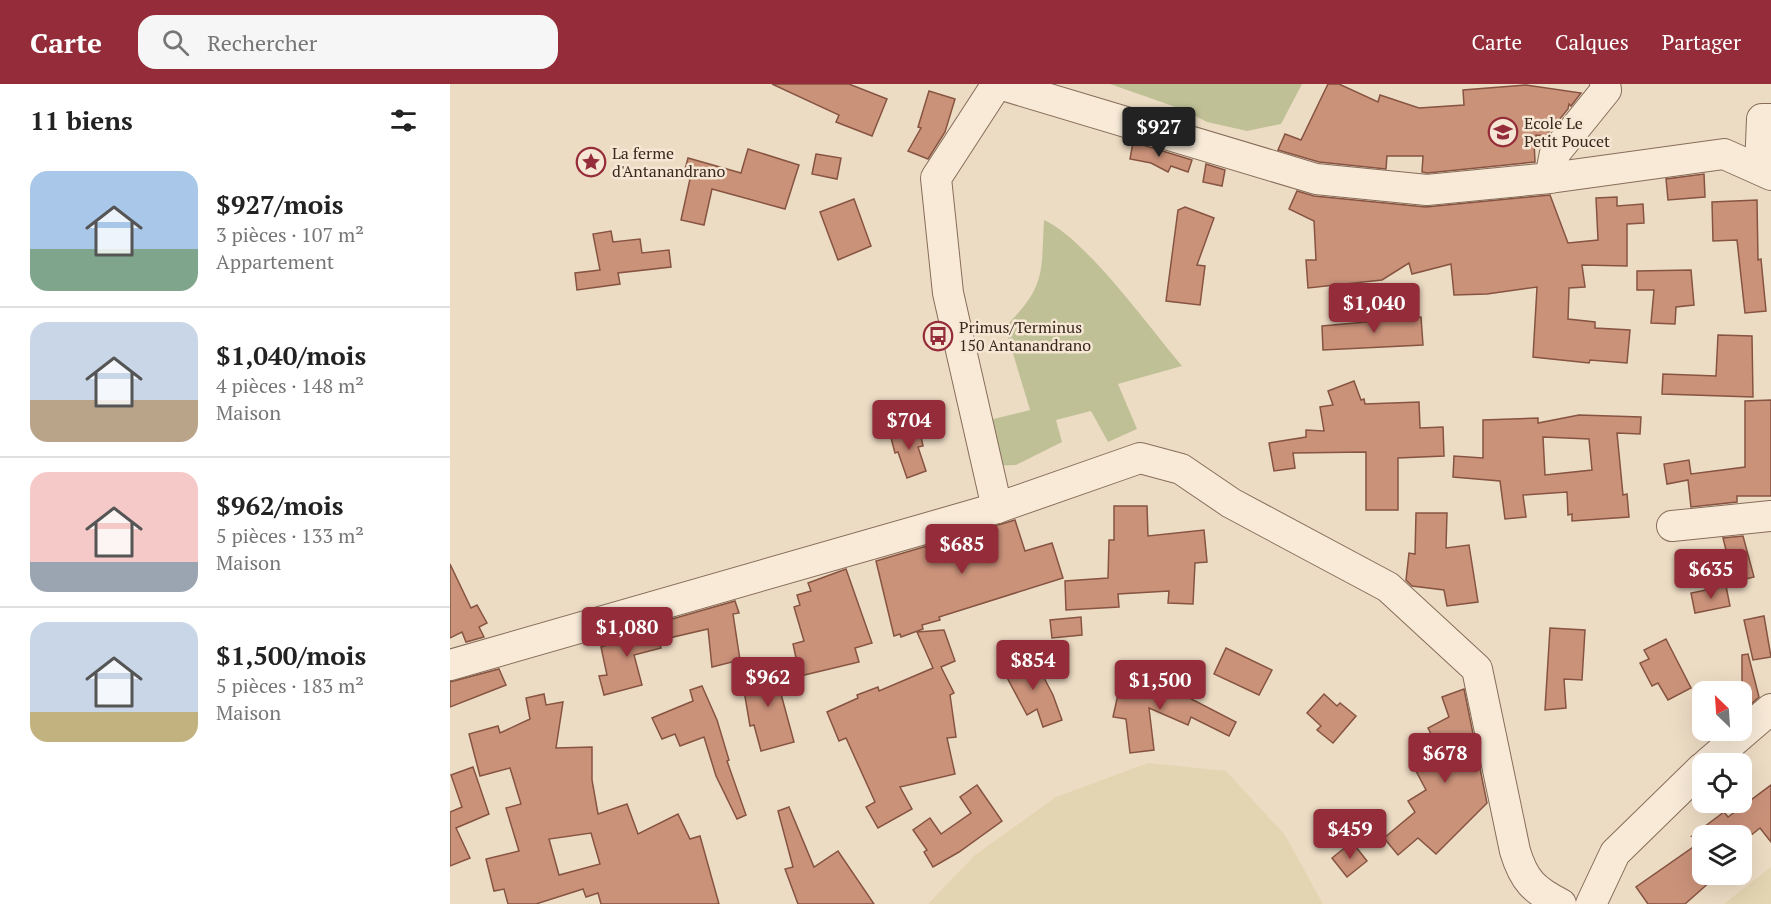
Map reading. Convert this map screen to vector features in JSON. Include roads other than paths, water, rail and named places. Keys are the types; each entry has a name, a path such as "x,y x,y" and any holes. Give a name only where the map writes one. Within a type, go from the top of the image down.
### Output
{"street":[{"path":"997,508 948,293 936,178 998,84 1316,179 1427,190 1550,178 1724,154 1766,172 1762,119 1771,119"},
{"path":"1550,178 1555,153 1606,90 1605,84"},
{"path":"450,665 997,508 1140,458 1181,469 1231,503 1388,587 1477,669 1515,851 1522,874 1540,893 1561,904"},
{"path":"1672,526 1771,516"},
{"path":"1720,753 1771,709"},
{"path":"1591,904 1615,853 1692,778"}],"place":[{"name":"Ecole Le Petit Poucet","path":"1503,132"},
{"name":"La ferme d'Antanandrano","path":"591,162"},
{"name":"Primus/Terminus 150 Antanandrano","path":"938,336"}]}
